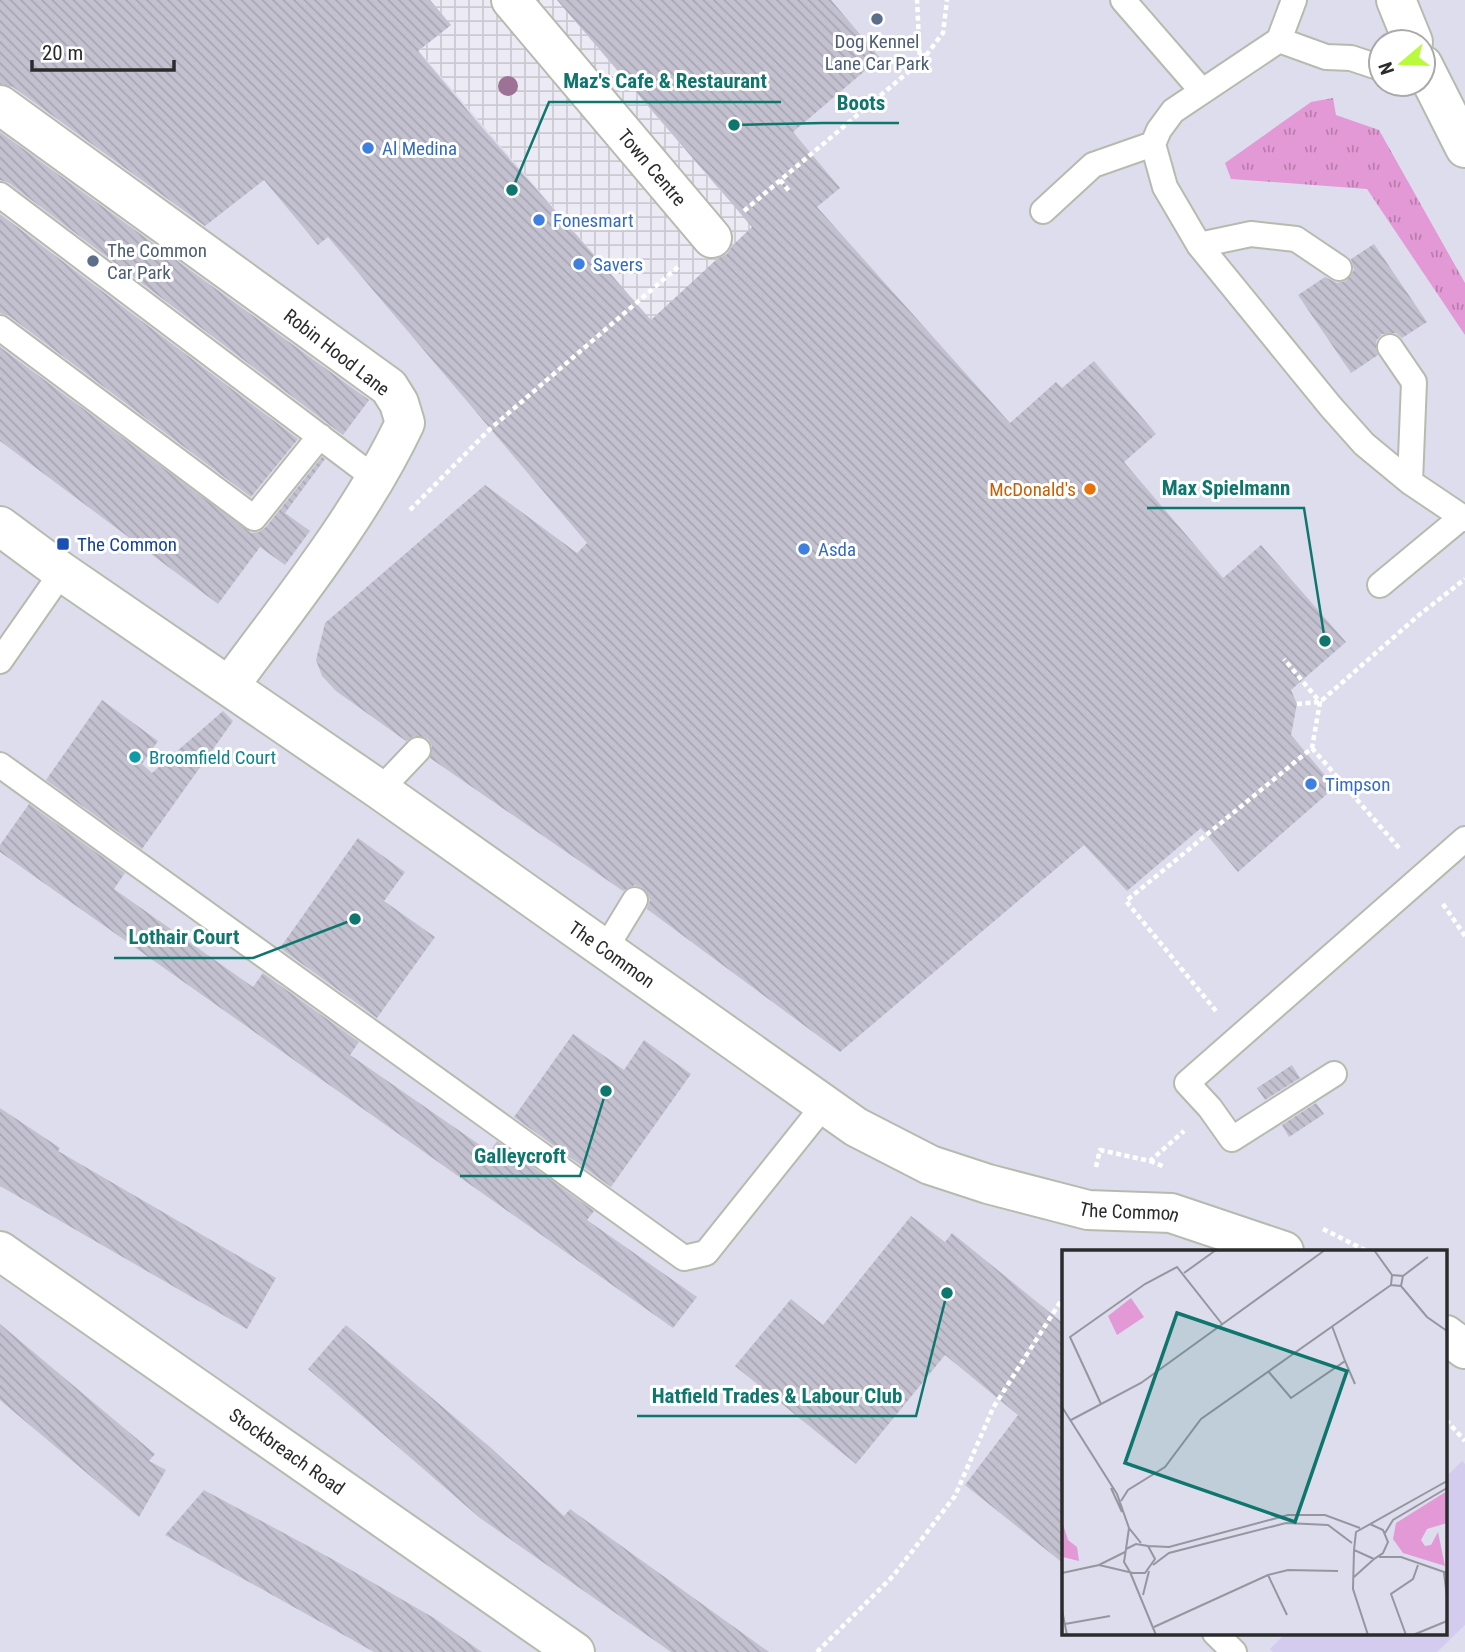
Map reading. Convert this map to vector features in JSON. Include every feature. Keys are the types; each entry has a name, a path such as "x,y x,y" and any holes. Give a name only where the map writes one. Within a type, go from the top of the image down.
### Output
{"street":[{"name":"Town Centre","path":"511,0 712,238"},
{"path":"1396,0 1407,28"},
{"path":"1437,98 1465,148"},
{"name":"Robin Hood Lane","path":"0,105 388,387 399,403 405,423 376,479 306,582 230,685"},
{"name":"The Common","path":"0,526 62,572 230,685 604,951 865,1132 930,1165 988,1184 1088,1210 1171,1213 1281,1250"},
{"name":"Stockbreach Road","path":"0,1251 575,1652"},
{"path":"1448,1336 1465,1349"}],"lane":[{"path":"1294,0 1279,40 1173,111 1159,130 1153,144 1165,187 1199,245 1356,435 1410,482 1464,518 1380,585"},
{"path":"1125,1 1202,92"},
{"path":"1279,40 1326,58 1351,58 1367,63"},
{"path":"1043,211 1093,165 1153,144"},
{"path":"0,195 376,479"},
{"path":"1199,245 1251,234 1296,239 1339,268"},
{"path":"0,328 254,518 320,436"},
{"path":"1390,347 1413,383 1410,482"},
{"path":"0,661 62,572"},
{"path":"380,790 418,750"},
{"path":"0,765 684,1258 706,1253 824,1104"},
{"path":"1334,1074 1232,1139 1210,1108 1187,1083 1465,839"},
{"path":"604,951 635,900"},
{"path":"1216,1634 1234,1652"}],"path":[{"path":"917,0 920,62"},
{"path":"402,518 490,429 920,62 943,33 947,0"},
{"path":"780,180 790,192"},
{"path":"1297,704 1320,702 1419,615 1465,579"},
{"path":"1238,1038 1126,901 1312,748 1320,702 1284,659"},
{"path":"1312,748 1424,876 1465,936"},
{"path":"817,1652 893,1576 955,1496 993,1408 1062,1299"},
{"path":"1448,1422 1465,1441"}],"shaded area":[{"path":"430,0 557,0 722,193 797,186 509,451 472,407 616,280 419,51 451,25"},
{"path":"1462,1461 1465,1464 1465,1625 1437,1652 1273,1652 1270,1649 1285,1634 1448,1634 1448,1475"}],"green space":[{"path":"1333,98 1336,115 1379,130 1465,283 1465,335 1367,189 1231,179 1225,163 1311,102"}],"building":[{"name":"Asda","path":"0,0 430,0 451,25 418,51 651,320 717,259 727,254 752,227 557,0 831,0 880,58 793,132 840,188 817,207 1010,423 1056,382 1062,388 1094,361 1156,434 1124,462 1223,578 1261,545 1346,642 1291,690 1297,704 1291,735 1335,787 1238,872 1201,828 1127,891 1084,845 840,1052 647,909 650,900 643,888 635,885 623,891 430,758 432,746 428,739 414,736 406,741 336,691 322,676 316,660 325,623 485,485 577,553 587,543 328,237 318,245 264,180 205,226 13,87 0,84"},
{"path":"0,132 369,400 343,435 9,183 0,180"},
{"path":"0,214 298,439 251,497 9,316 0,313"},
{"path":"1374,244 1427,322 1402,338 1396,333 1382,334 1376,341 1378,355 1351,373 1298,295 1325,277 1337,283 1346,281 1354,270 1351,259"},
{"path":"0,347 251,533 266,527 322,457 325,459 285,513 310,531 285,565 260,547 218,604 0,441"},
{"name":"Broomfield Court","path":"102,700 158,741 142,764 152,773 223,711 233,721 142,849 46,780"},
{"path":"29,804 125,873 114,889 253,987 263,973 359,1042 350,1055 490,1152 497,1141 594,1211 587,1220 697,1297 673,1328 0,852 0,845"},
{"path":"358,838 405,872 384,901 435,937 377,1018 280,948"},
{"path":"573,1034 624,1070 644,1040 691,1074 611,1187 514,1117"},
{"path":"1292,1065 1300,1078 1265,1100 1257,1088"},
{"path":"1316,1103 1324,1114 1289,1137 1282,1125"},
{"path":"0,1108 60,1148 58,1151 276,1278 247,1329 0,1186"},
{"path":"911,1216 945,1242 952,1233 1062,1322 1062,1562 965,1485 1018,1415 945,1355 856,1464 735,1366 791,1299 823,1325"},
{"path":"0,1324 155,1454 149,1461 166,1470 139,1517 0,1400"},
{"path":"346,1325 491,1448 564,1516 570,1509 769,1652 671,1652 480,1518 308,1369"},
{"path":"204,1490 434,1618 482,1652 374,1652 165,1535"}],"place":[{"name":"Dog Kennel Lane Car Park","path":"877,19"},
{"name":"Boots","path":"734,125"},
{"name":"Al Medina","path":"368,148"},
{"name":"Maz's Cafe & Restaurant","path":"512,190"},
{"name":"Fonesmart","path":"539,220"},
{"name":"The Common Car Park","path":"93,261"},
{"name":"Savers","path":"579,264"},
{"name":"McDonald's","path":"1090,489"},
{"name":"The Common","path":"63,544"},
{"name":"Asda","path":"804,549"},
{"name":"Max Spielmann","path":"1325,641"},
{"name":"Broomfield Court","path":"135,757"},
{"name":"Timpson","path":"1311,784"},
{"name":"Lothair Court","path":"355,919"},
{"name":"Galleycroft","path":"606,1091"},
{"name":"Hatfield Trades & Labour Club","path":"947,1293"}]}
